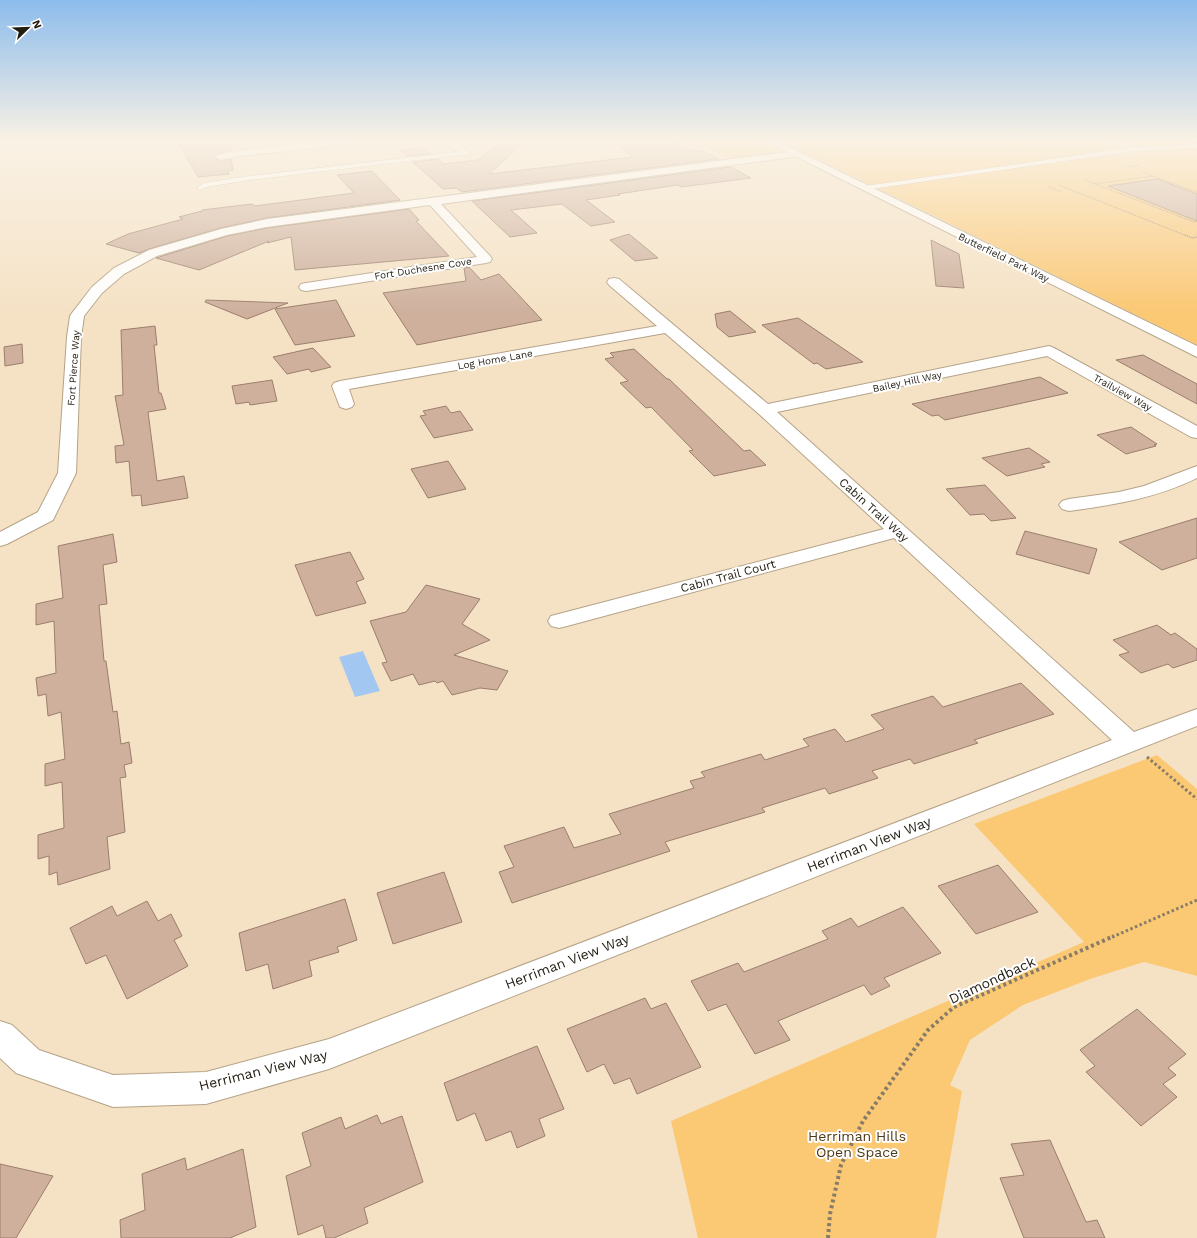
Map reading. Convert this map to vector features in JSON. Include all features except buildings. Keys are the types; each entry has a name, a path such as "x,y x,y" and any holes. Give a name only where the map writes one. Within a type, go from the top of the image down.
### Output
{"street":[{"name":"Fort Pierce Way","path":"0,540 46,516 67,472 74,338 77,316 97,290 119,271 153,253 225,232 302,218 457,198"},
{"name":"Butterfield Park Way","path":"885,198 1197,352"},
{"name":"Fort Duchesne Cove","path":"306,287 486,258 432,201"},
{"name":"Cabin Trail Way","path":"614,282 765,410 1138,749"},
{"name":"Log Home Lane","path":"346,404 340,386 668,328"},
{"name":"Bailey Hill Way","path":"765,410 1049,351"},
{"name":"Trailview Way","path":"1049,351 1197,433"},
{"path":"1069,505 1117,499 1166,486 1197,471"},
{"name":"Cabin Trail Court","path":"559,621 898,531"},
{"path":"1138,749 1197,717"},
{"name":"Herriman View Way","path":"0,1036 28,1062 113,1091 206,1088 329,1054 1138,749"}],"path":[{"path":"1091,198 1192,238 1197,237"},
{"path":"1130,198 1197,222"},
{"path":"1138,749 1197,799"},
{"name":"Diamondback","path":"828,1238 830,1214 841,1165 847,1152 863,1121 905,1060 928,1030 954,1007 1197,900"}],"green space":[{"path":"897,198 1197,198 1197,345"},
{"name":"Herriman Hills Open Space","path":"1157,755 1197,789 1197,976 1144,962 1090,979 1023,1005 970,1040 950,1085 962,1091 936,1238 698,1238 671,1121 1084,942 974,824"}],"water":[{"path":"363,651 380,691 355,697 339,657"}]}
